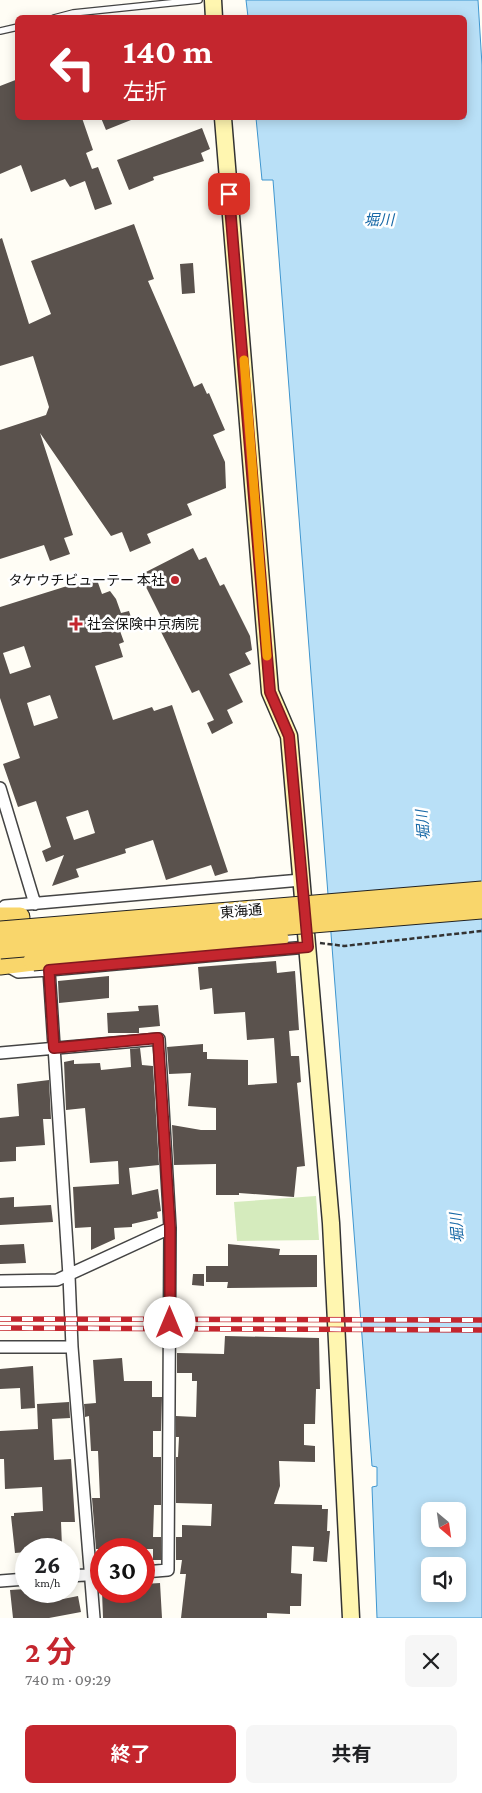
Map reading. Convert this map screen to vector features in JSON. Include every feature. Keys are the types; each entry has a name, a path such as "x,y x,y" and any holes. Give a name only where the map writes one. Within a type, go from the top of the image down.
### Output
{"main road":[{"path":"0,917 20,917 482,880"},
{"name":"東海通","path":"0,931 482,891"},
{"name":"東海通","path":"1,959 482,909"},
{"path":"1,959 41,965 482,921"}],"street":[{"path":"213,0 214,15"},
{"path":"223,120 270,692 289,736 308,947 331,1223 351,1618"},
{"path":"0,788 4,815 35,904"},
{"path":"0,911 5,906 301,880"},
{"path":"92,1538 72,1347 54,1048 41,965 308,947"},
{"path":"0,1053 158,1038 170,1228 168,1570 155,1571"},
{"path":"0,1281 57,1280 170,1228"},
{"path":"0,1347 72,1347"},
{"path":"0,1581 15,1580"},
{"path":"94,1618 95,1603"}],"lane":[{"path":"65,15 199,0"},
{"path":"0,31 15,28"}],"path":[{"path":"344,946 482,931"}],"green space":[{"path":"316,1196 319,1240 237,1241 234,1202"}],"water":[{"name":"堀川","path":"246,0 478,0 482,65 482,1618 377,1618 372,1487 377,1486 377,1467 372,1466 273,180 262,180 256,120 467,120 467,15 248,15"}],"building":[{"path":"15,80 15,120 83,120 93,150 86,153 92,169 98,167 112,204 95,210 85,181 70,187 65,179 31,192 21,165 0,174 0,86"},
{"path":"102,120 131,120 106,130"},
{"path":"202,128 210,149 201,153 204,161 153,177 154,180 129,190 117,160"},
{"path":"134,224 154,279 148,281 194,387 202,383 207,394 209,393 225,430 213,435 225,462 226,488 187,504 192,515 147,534 151,543 130,552 122,532 111,536 40,433 73,535 64,538 70,554 50,561 44,545 0,559 0,430 46,415 49,407 33,356 0,366 0,239 2,238 29,324 51,314 31,261"},
{"path":"193,263 195,293 182,294 180,264"},
{"path":"193,548 199,560 206,557 220,586 224,584 250,636 252,650 245,653 251,664 229,674 243,702 227,710 233,723 212,734 207,723 214,720 199,690 192,693 155,620 161,617 140,575"},
{"path":"96,577 102,594 110,591 116,599 121,613 129,611 133,623 120,631 124,642 119,644 123,657 95,666 113,720 152,707 154,711 172,705 228,872 215,876 211,865 166,880 153,840 125,849 126,853 76,869 79,877 52,886 64,855 46,862 42,851 51,847 36,801 18,807 3,764 20,758 0,698 0,607","holes":["24,646 31,667 10,674 3,653","50,695 58,718 34,726 27,703","88,810 95,833 74,840 66,817"]},
{"path":"276,961 277,973 295,971 299,1030 289,1031 291,1056 299,1056 301,1082 297,1083 305,1166 297,1167 294,1197 239,1193 239,1195 216,1195 216,1164 174,1165 172,1125 201,1130 216,1130 216,1108 188,1106 191,1073 169,1074 167,1047 203,1044 203,1052 207,1052 207,1059 248,1060 248,1085 277,1083 274,1038 247,1040 245,1012 214,1014 212,988 200,990 198,967"},
{"path":"109,976 109,998 59,1003 58,981"},
{"path":"158,1005 160,1026 139,1028 139,1033 108,1033 107,1013 139,1011 138,1006"},
{"path":"140,1048 142,1065 153,1066 159,1165 129,1168 132,1195 158,1189 161,1211 157,1212 158,1218 132,1224 132,1227 114,1228 115,1239 91,1250 91,1227 75,1228 73,1187 119,1184 118,1161 90,1163 85,1108 66,1110 64,1062 74,1060 74,1064 100,1063 101,1070 131,1067 130,1049"},
{"path":"49,1080 51,1119 43,1119 45,1145 16,1147 16,1161 0,1162 0,1118 19,1116 17,1084"},
{"path":"14,1197 14,1207 51,1205 53,1222 0,1225 0,1198"},
{"path":"24,1244 26,1263 0,1264 0,1245"},
{"path":"228,1244 280,1249 279,1255 317,1255 317,1287 227,1288 228,1282 206,1282 206,1266 228,1266"},
{"path":"193,1274 204,1274 204,1286 192,1285"},
{"path":"225,1336 319,1338 320,1389 316,1389 315,1424 304,1424 304,1445 315,1446 315,1462 279,1461 280,1486 274,1504 322,1505 322,1509 328,1509 327,1531 330,1531 327,1562 313,1561 314,1547 292,1546 291,1573 302,1574 301,1606 290,1606 290,1614 267,1613 267,1618 181,1618 186,1574 180,1574 182,1560 176,1560 176,1537 182,1537 182,1525 211,1526 212,1504 176,1503 176,1457 178,1457 179,1437 176,1437 176,1416 196,1417 197,1381 192,1381 192,1373 177,1373 177,1353 224,1354"},
{"path":"122,1358 124,1381 152,1381 152,1397 162,1397 161,1431 153,1431 153,1457 161,1457 161,1505 154,1505 153,1537 161,1537 161,1560 155,1560 155,1538 95,1538 92,1498 100,1498 98,1451 91,1451 89,1416 85,1417 84,1404 96,1403 93,1360"},
{"path":"33,1366 35,1408 21,1409 20,1388 0,1389 0,1369"},
{"path":"69,1402 70,1418 52,1419 54,1460 71,1459 75,1522 61,1522 62,1538 15,1538 15,1553 11,1516 14,1516 14,1513 43,1511 42,1487 5,1489 4,1459 0,1459 0,1431 38,1429 37,1404"},
{"path":"155,1583 160,1583 162,1618 103,1618 102,1603 155,1603"},
{"path":"10,1590 15,1590 15,1603 79,1603 81,1612 49,1618 13,1618"}],"railway":[{"path":"0,1319 482,1320"},
{"path":"0,1328 482,1330"}],"slow traffic":[{"path":"244,360 267,656"}],"place":[{"name":"タケウチビューテー 本社","path":"175,580"},
{"name":"社会保険中京病院","path":"76,624"}],"route":[{"path":"170,1323 170,1228 158,1038 54,1048 49,970 308,947 289,736 270,692 229,194"}]}
